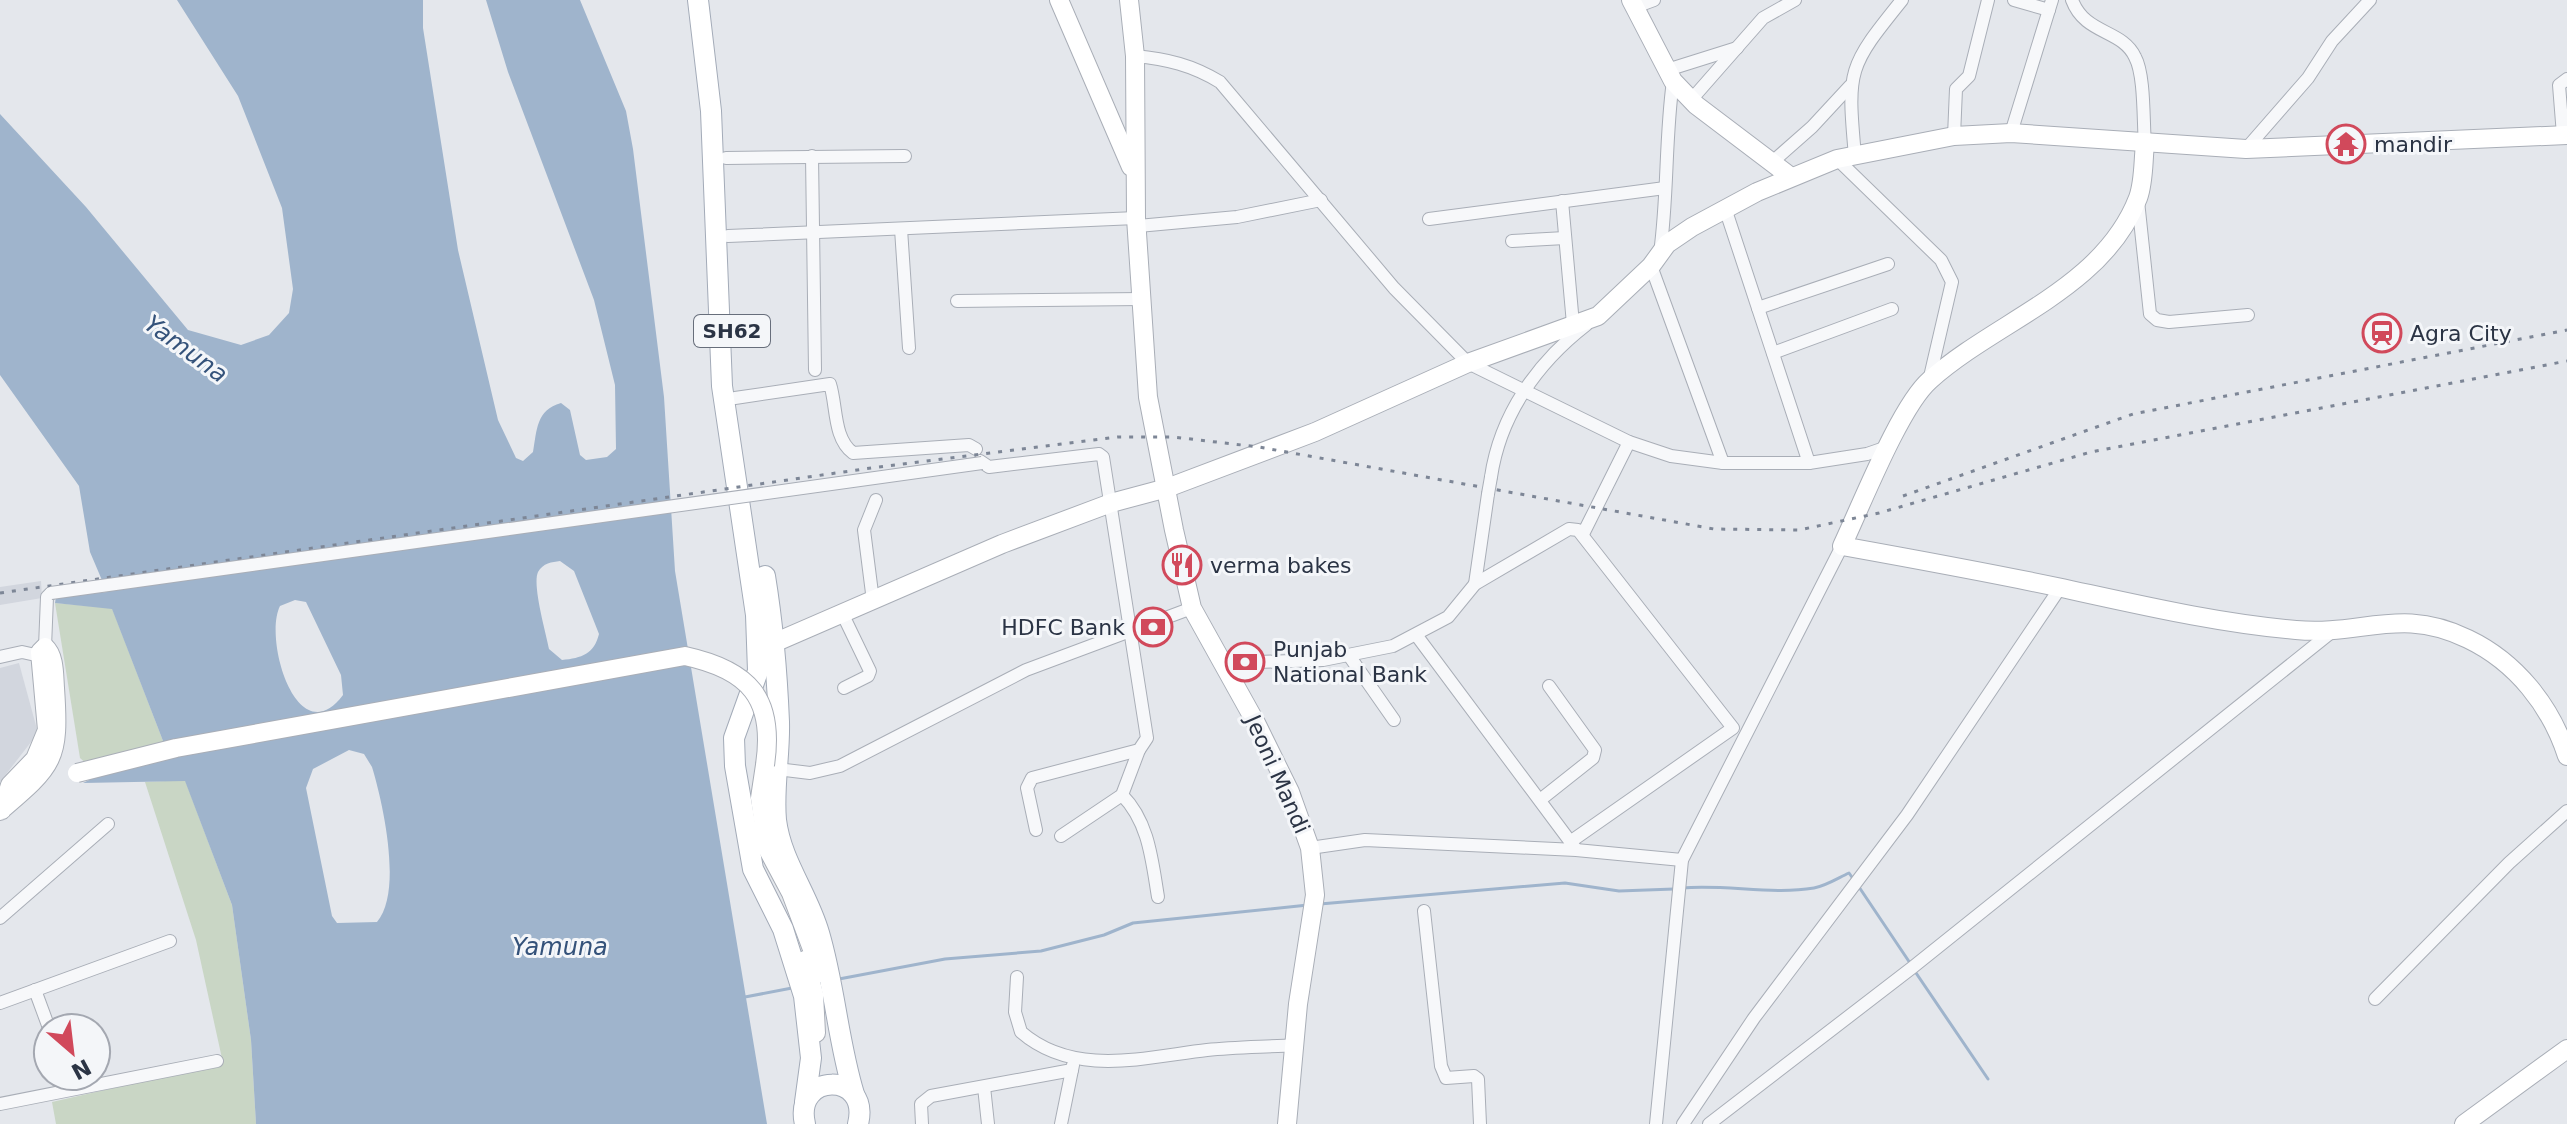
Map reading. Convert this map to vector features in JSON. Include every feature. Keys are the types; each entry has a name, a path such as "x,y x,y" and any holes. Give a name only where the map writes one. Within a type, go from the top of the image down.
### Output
{"main road":[{"name":"SH62","path":"698,0 711,111 722,386 732,467 767,647 734,738 735,766 753,869 783,929 814,971 819,992 805,1102"},
{"name":"SH62","path":"710,0 720,68 726,158 735,398 767,647 776,817 780,842 818,929 814,971 854,1094"},
{"path":"1059,0 1135,177"},
{"name":"Jeoni Mandi","path":"1129,0 1135,56 1135,177 1148,397 1192,608 1226,663 1290,792 1310,848 1315,895 1308,923 1287,1124"},
{"path":"1633,4 1670,75 1691,100 1770,164 1791,177"},
{"path":"767,647 938,570 1111,503 1167,488 1315,432 1468,363 1598,316 1656,260 1667,244 1725,208 1791,177 1846,157 1954,136 2011,133 2246,149 2565,135"},
{"path":"2145,144 2138,197 2119,230 2087,269 2060,291 1929,381 1890,446 1842,546 2060,588 2120,603 2298,630 2334,630 2417,621 2468,639 2494,654 2520,676 2544,705 2567,756"},
{"path":"1,810 10,785 41,762 52,708 42,652"},
{"path":"41,762 77,773 191,745 685,656 714,662 741,679 759,699 769,726 771,767 761,824 814,971"},
{"path":"2464,1124 2567,1049"},
{"path":"805,1124 805,1102 811,1093 828,1084 838,1085 854,1094 861,1113 858,1124"}],"street":[{"path":"1633,4 1654,0"},
{"path":"1691,100 1763,18 1795,0"},
{"path":"1902,0 1862,49 1850,86 1846,157 1941,260 1952,282 1929,381"},
{"path":"1954,136 1956,89 1969,76 1988,0"},
{"path":"2011,133 2050,5 2014,0"},
{"path":"2072,0 2082,20 2121,41 2135,57 2145,144"},
{"path":"2246,149 2308,78 2332,41 2370,0"},
{"path":"1723,463 1656,260 1665,188 1670,75 1737,48"},
{"path":"1135,56 1194,67 1220,82 1402,297 1468,363 1521,391 1629,442 1671,456 1723,463 1809,463 1867,454 1890,446"},
{"path":"2565,135 2559,85 2567,79"},
{"path":"1770,164 1812,127 1850,86"},
{"path":"812,156 815,370"},
{"path":"726,158 905,156"},
{"path":"1429,219 1665,188"},
{"path":"2138,197 2150,314 2169,322 2248,315"},
{"path":"728,236 1237,217 1321,200"},
{"path":"1562,201 1573,324"},
{"path":"1725,208 1809,463"},
{"path":"901,229 909,348"},
{"path":"1512,241 1565,238"},
{"path":"1758,308 1888,264"},
{"path":"957,301 1143,299"},
{"path":"1773,353 1892,309"},
{"path":"1475,584 1491,477 1507,422 1521,391 1574,334 1598,316"},
{"path":"735,398 830,384 836,421 846,448 853,453 969,445 989,467 1099,454 1105,462 1147,738 1139,750 1122,795 1061,836"},
{"path":"1583,534 1629,442"},
{"path":"0,657 42,652 47,597 51,593 979,458"},
{"path":"873,601 863,543 865,521 876,500"},
{"path":"1226,663 1350,657 1417,636 1448,617 1475,584 1569,529 1583,534 1733,728 1750,731"},
{"path":"1656,1124 1682,860 1842,546"},
{"path":"1683,1124 1754,1018 1907,815 2060,588"},
{"path":"771,767 810,773 840,766 1026,670 1192,608"},
{"path":"843,615 870,671 868,676 844,688"},
{"path":"1709,1124 1925,957 2334,630"},
{"path":"1417,636 1573,846"},
{"path":"1350,657 1394,720"},
{"path":"1540,800 1593,758 1595,750 1549,686"},
{"path":"1573,846 1733,728"},
{"path":"1036,830 1027,788 1032,778 1139,750"},
{"path":"1122,795 1133,806 1147,837 1158,897"},
{"path":"2375,999 2494,878 2567,811"},
{"path":"0,918 108,824"},
{"path":"1310,848 1365,840 1573,846 1682,860"},
{"path":"1424,911 1443,1073 1449,1079 1474,1076 1478,1079 1480,1124"},
{"path":"0,1003 170,941"},
{"path":"1017,977 1015,1012 1021,1032 1073,1064"},
{"path":"35,990 43,1012"},
{"path":"922,1124 924,1099 1073,1064 1136,1061 1207,1050 1295,1045"},
{"path":"112,1082 217,1061"},
{"path":"1061,1124 1073,1064"},
{"path":"984,1087 988,1124"},
{"path":"0,1104 61,1092"}],"shaded area":[{"path":"41,581 42,598 0,605 0,587"},
{"path":"19,663 38,733 0,782 0,668"}],"green space":[{"path":"55,603 112,608 170,759 99,775 80,758"},
{"path":"185,780 232,905 251,1040 256,1124 56,1124 52,1102 96,1092 112,1092 112,1088 223,1063 196,940 145,782"}],"water":[{"name":"Yamuna","path":"177,0 423,0 423,28 458,250 498,420 516,458 523,461 533,452 542,416 561,403 570,410 580,455 586,460 607,457 616,449 615,385 594,300 508,72 486,0 580,0 626,111 633,149 664,397 675,571 767,1124 256,1124 251,1040 232,905 185,781 83,783 99,775 170,759 112,609 55,603 56,597 107,592 90,552 79,486 0,375 0,114 86,207 188,330 241,345 269,335 289,313 293,289 282,208 238,96","holes":["560,561 574,571 599,634 586,654 562,660 549,649 537,587 540,569","295,600 306,602 341,675 343,695 327,710 312,711 299,702 288,686 276,643 280,606","349,750 364,754 372,767 385,824 390,869 385,908 377,922 337,923 332,916 306,788 313,769"]}],"waterway":[{"path":"1682,888 1798,890 1823,886 1849,873 1854,880"},
{"path":"1320,904 1565,883 1619,891 1674,889"},
{"path":"1859,887 1910,963"},
{"path":"839,979 945,959 1041,951 1104,935 1133,923 1308,905"},
{"path":"1914,970 1988,1079"},
{"path":"745,997 792,988"}],"railway":[{"path":"1903,496 2133,414 2567,330"},
{"path":"0,593 864,469 1118,437 1173,437 1259,447 1714,529 1799,530 1879,513 2091,452 2567,361"}],"place":[{"name":"mandir","path":"2346,144"},
{"name":"Agra City","path":"2382,333"},
{"name":"verma bakes","path":"1182,565"},
{"name":"HDFC Bank","path":"1153,627"},
{"name":"Punjab National Bank","path":"1245,662"}]}
